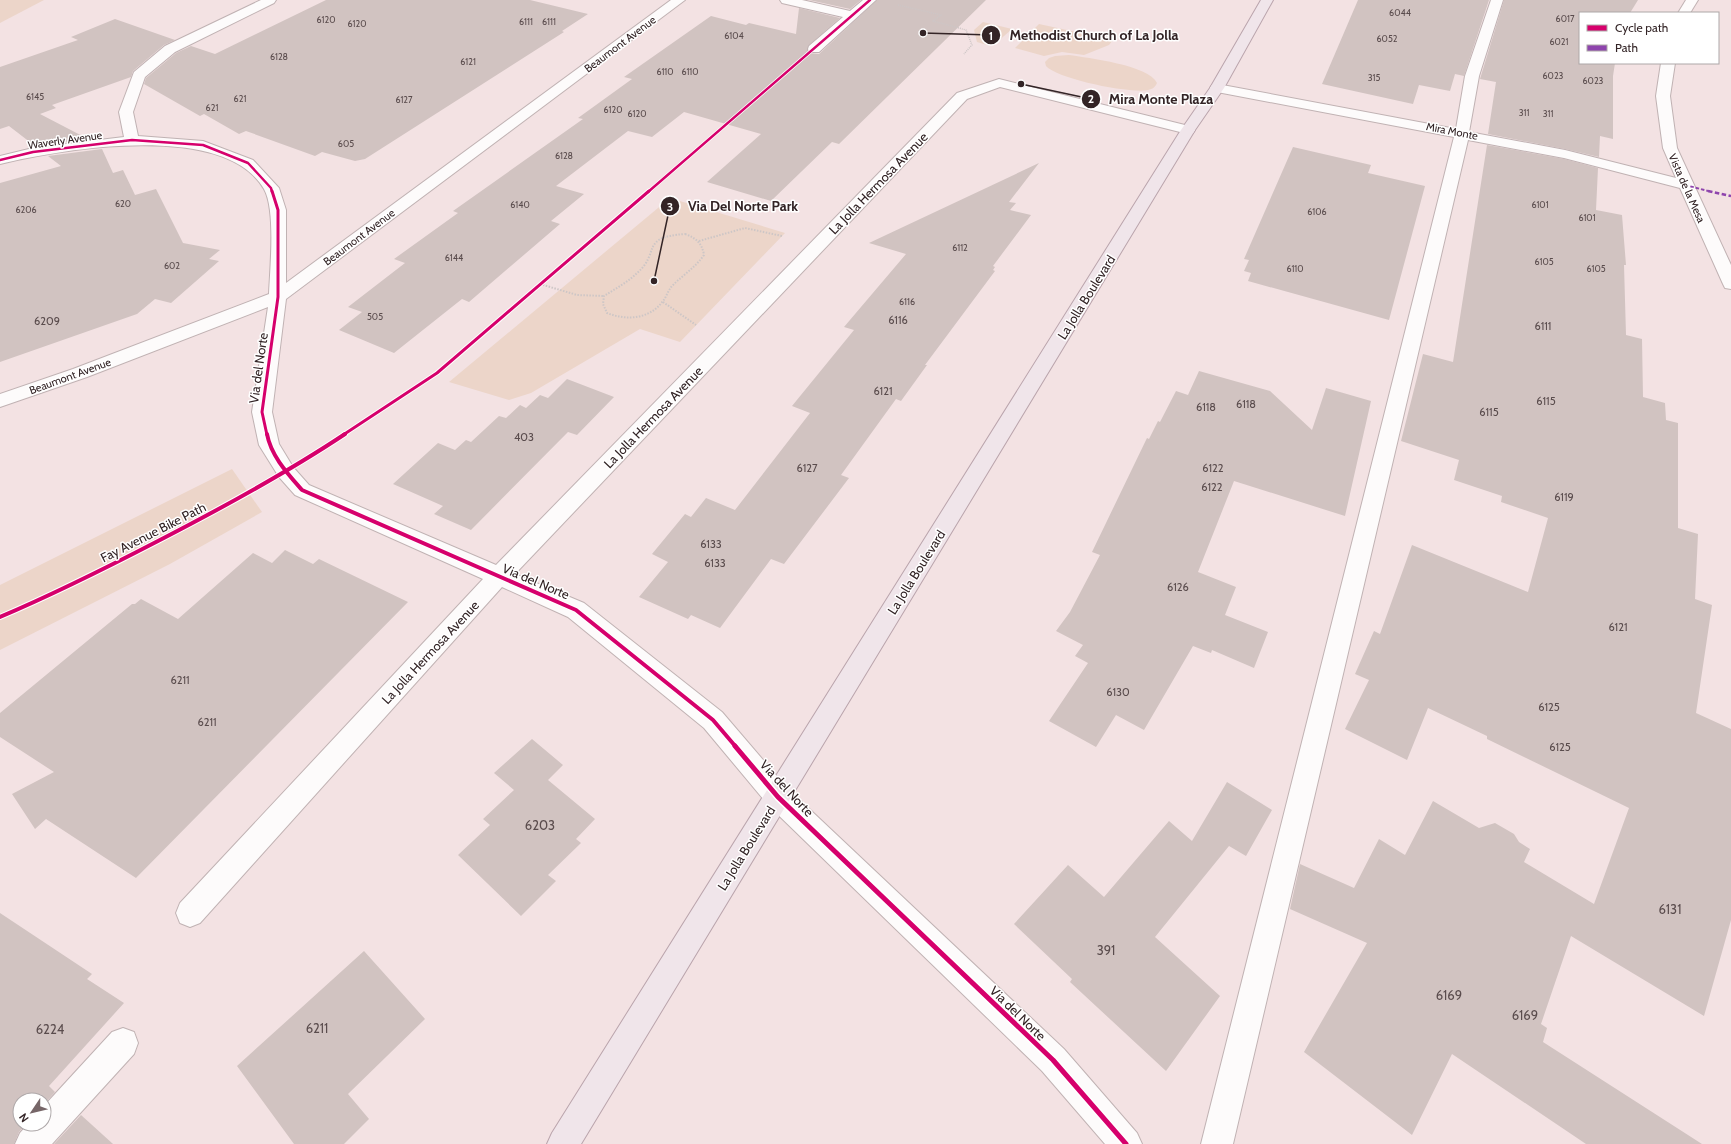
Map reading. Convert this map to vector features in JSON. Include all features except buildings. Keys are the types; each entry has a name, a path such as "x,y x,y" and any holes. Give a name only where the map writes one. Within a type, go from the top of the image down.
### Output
{"main road":[{"name":"La Jolla Boulevard","path":"563,1144 1188,130 1217,88 1267,0"}],"street":[{"path":"132,140 126,112 139,75 170,49 270,0"},
{"name":"Beaumont Avenue","path":"0,401 80,373 278,297 679,0"},
{"path":"786,0 851,15"},
{"path":"814,49 851,15 870,0"},
{"path":"1217,1144 1462,133 1472,76 1497,0"},
{"path":"1685,12 1692,0"},
{"name":"Vista de la Mesa","path":"1668,64 1663,96 1670,148 1731,284"},
{"name":"La Jolla Hermosa Avenue","path":"190,913 499,576 962,96 998,83 1188,130"},
{"name":"Mira Monte","path":"1217,88 1462,133 1565,154 1686,185"},
{"name":"Waverly Avenue","path":"0,160 33,152 132,140"},
{"name":"Via del Norte","path":"132,140 203,145 248,162 270,188 278,210 278,297 262,412 269,445 286,472 302,490 576,610 713,720 778,797 1053,1060 1126,1144"},
{"path":"31,1144 123,1043"}],"path":[{"path":"898,5 941,15 933,21 966,30 972,45 964,54"},
{"path":"699,241 745,228 756,229 786,237"},
{"path":"540,284 577,295 604,296 638,273 647,261 651,247 658,240 670,235 685,234 699,241 704,246 704,255 699,262 671,286 662,302 651,312 638,318 623,318 607,313 603,304 604,296"},
{"path":"534,289 546,279"},
{"path":"662,302 697,326"}],"shaded area":[{"path":"0,0 44,0 0,23"},
{"path":"983,22 1012,29 996,43 990,42 987,45 977,42 974,30"},
{"path":"1039,24 1113,40 1109,45 1084,55 1062,52 1044,56 1015,48"},
{"path":"1069,55 1103,60 1131,67 1143,71 1152,77 1157,83 1154,88 1139,91 1111,88 1064,76 1046,66 1045,62 1049,58"},
{"path":"670,198 785,233 680,342 640,329 531,393 509,400 449,382"},
{"path":"232,469 262,512 170,564 0,650 0,585"}],"marked path":[{"path":"1685,185 1731,196"}],"cycle path":[{"name":"Fay Avenue Bike Path","path":"0,617 60,591 242,498 311,457 437,373 870,0"},
{"path":"0,160 33,152 132,140 203,145 248,163 271,188 278,210 278,297 262,412 269,445 286,472 302,490 576,610 713,720 778,797 1053,1060 1126,1144"}],"place":[{"name":"Methodist Church of La Jolla","path":"923,33"},
{"name":"Mira Monte Plaza","path":"1021,84"},
{"name":"Via Del Norte Park","path":"654,281"}]}
